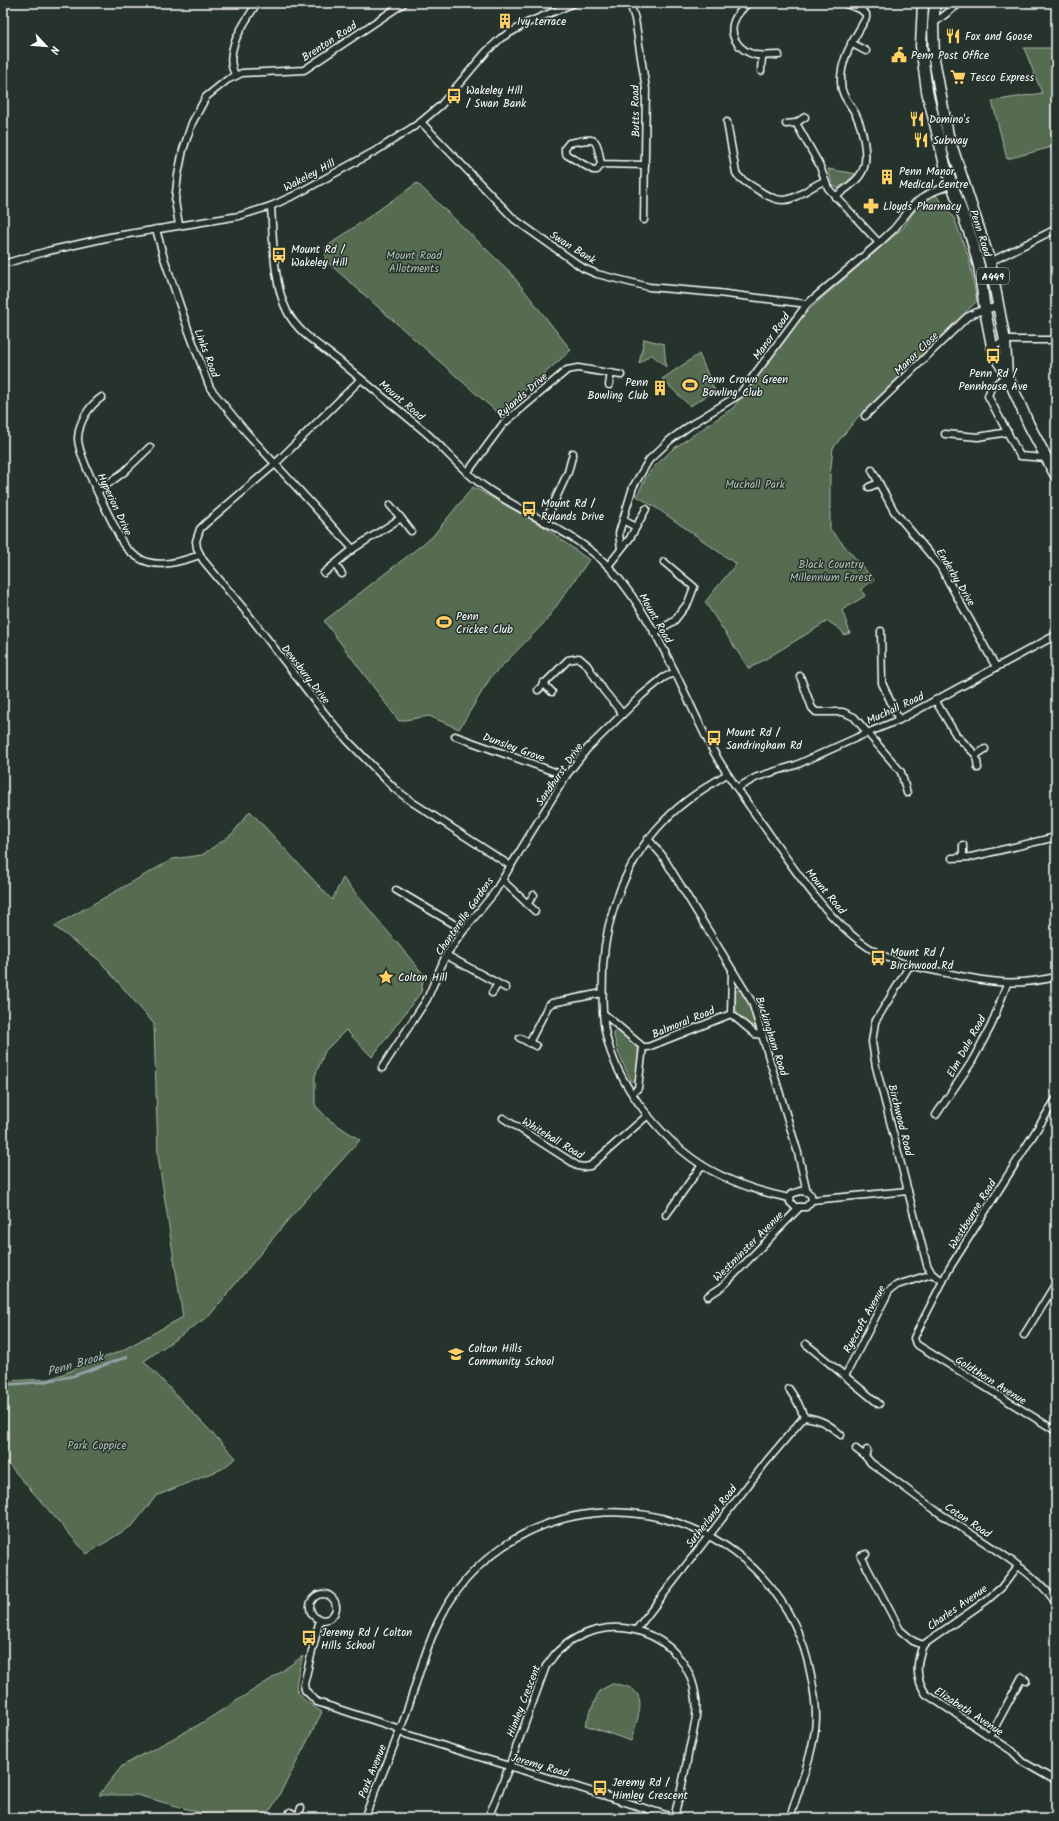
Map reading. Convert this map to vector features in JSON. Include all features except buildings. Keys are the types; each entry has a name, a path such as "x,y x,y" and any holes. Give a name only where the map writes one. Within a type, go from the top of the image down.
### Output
{"highway":[{"name":"Penn Road","path":"924,3 921,46 927,91 937,138 972,240 979,266 992,346 998,361 1007,375 1018,402 1056,476"},
{"name":"Penn Road","path":"936,3 933,25 934,59 948,135 990,262 1006,341 1007,375"}],"street":[{"path":"236,76 232,70 232,52 236,39 257,3"},
{"name":"Brenton Road","path":"179,225 175,201 183,150 192,124 206,97 227,80 236,76 247,73 304,70 404,3"},
{"name":"Wakeley Hill","path":"3,264 48,251 156,229 238,216 271,206 379,149 421,122 441,105 486,52 501,38 527,23 574,3"},
{"name":"Butts Road","path":"630,3 635,19 646,88 644,220"},
{"path":"748,3 736,16 733,22 733,34 738,47 751,54 762,56 779,55"},
{"path":"933,25 960,3"},
{"path":"835,197 859,177 863,171 864,164 865,145 861,125 843,94 841,84 847,51 866,18 866,14 860,9 846,4"},
{"path":"851,43 866,51"},
{"path":"761,71 762,56"},
{"path":"786,124 796,123 805,117"},
{"name":"Swan Bank","path":"421,122 514,219 583,268 597,274 650,286 807,304"},
{"path":"727,122 736,173 742,180 763,194 774,200 790,200 824,180"},
{"path":"796,123 819,164 824,180 835,197 879,243"},
{"path":"591,139 598,144 601,164 597,170 588,168 567,156 565,148 569,143 591,139"},
{"path":"601,164 645,165"},
{"name":"Manor Road","path":"621,549 619,533 633,487 649,460 670,440 686,428 740,394 807,304 894,229 915,203 930,193 963,180"},
{"name":"Mount Road","path":"271,206 278,282 285,308 294,322 307,335 431,438 467,473 486,488 578,541 608,566 628,589 654,633 726,774 812,893 837,920 874,951 910,965 967,978 1007,984 1056,977"},
{"name":"Links Road","path":"156,229 163,255 188,329 210,388 246,432 353,549"},
{"path":"990,262 1056,229"},
{"name":"Manor Close","path":"865,416 967,317 998,306"},
{"path":"992,346 1006,341 1056,340"},
{"name":"Rylands Drive","path":"467,473 503,424 567,370 578,368 621,375"},
{"path":"609,385 611,373"},
{"path":"1007,375 991,388 988,396 1020,456 1046,458"},
{"path":"200,555 196,541 200,529 275,464 361,379"},
{"name":"Hyperion Drive","path":"102,397 92,404 84,417 78,438 83,458 123,544 129,552 138,558 152,563 168,564 200,555"},
{"path":"945,434 978,437 1008,432"},
{"path":"98,491 124,472 150,447"},
{"path":"545,522 568,472 573,453"},
{"name":"Enderby Drive","path":"872,470 894,511 940,566 996,667"},
{"path":"869,487 879,483"},
{"path":"390,505 411,530"},
{"path":"608,566 636,527 646,509"},
{"path":"324,573 353,549 401,518"},
{"path":"623,520 636,527"},
{"name":"Dewsbury Drive","path":"200,555 329,719 380,774 412,802 511,866"},
{"path":"654,633 674,621 688,603 694,587 664,562"},
{"path":"335,565 342,574"},
{"path":"881,631 882,683 899,720"},
{"name":"Muchall Road","path":"737,788 757,777 796,765 899,720 1056,635"},
{"path":"538,690 543,683 568,660 579,658 587,665 604,691 622,713"},
{"name":"Sandhurst Drive","path":"502,880 566,776 587,749 622,713 652,686 675,672"},
{"path":"800,676 812,708 816,712 842,712 854,717 901,772 907,794"},
{"path":"543,683 552,692"},
{"path":"935,700 956,735 976,755 978,768"},
{"name":"Dunsley Grove","path":"455,736 566,776"},
{"path":"976,755 986,749"},
{"path":"726,774 687,800 663,822 648,839 635,861 611,916 604,953 602,993 605,1030 612,1055 633,1093 648,1115 676,1145 702,1165 720,1175 755,1190 789,1198"},
{"path":"952,858 1056,837"},
{"name":"Buckingham Road","path":"648,839 662,855 752,1002 798,1153 807,1192"},
{"path":"963,845 963,857"},
{"path":"502,880 535,911"},
{"name":"Chanterelle Gardens","path":"382,1068 426,999 446,955 494,893 502,880"},
{"path":"396,890 464,930"},
{"path":"527,904 534,895"},
{"path":"446,955 506,988"},
{"name":"Birchwood Road","path":"910,965 875,1022 872,1042 876,1067 927,1265 932,1274"},
{"name":"Balmoral Road","path":"731,1014 732,970"},
{"path":"492,993 498,984"},
{"name":"Elm Dale Road","path":"936,1115 971,1063 991,1026 1007,984"},
{"path":"528,1043 548,1006 602,993"},
{"name":"Balmoral Road","path":"603,1013 643,1047"},
{"name":"Balmoral Road","path":"731,1014 755,1034 763,1035"},
{"name":"Balmoral Road","path":"643,1047 731,1014"},
{"path":"520,1038 536,1046"},
{"name":"Balmoral Road","path":"633,1093 638,1088 643,1047"},
{"name":"Westbourne Road","path":"916,1344 914,1335 942,1281 1056,1099"},
{"name":"Whitehall Road","path":"503,1118 578,1166 584,1167 590,1166 648,1115"},
{"path":"666,1215 702,1165"},
{"path":"789,1198 792,1204 800,1207 806,1207 812,1200 908,1191"},
{"path":"789,1198 791,1194 795,1192 807,1192 811,1195 812,1200"},
{"name":"Westminster Avenue","path":"708,1296 722,1287 800,1207"},
{"path":"932,1274 942,1281"},
{"name":"Ryecroft Avenue","path":"844,1376 889,1290 897,1285 932,1274"},
{"path":"1024,1335 1056,1283"},
{"path":"806,1344 879,1404"},
{"name":"Goldthorn Avenue","path":"916,1344 1056,1431"},
{"path":"789,1389 798,1403 804,1417 821,1420 841,1435"},
{"name":"Sutherland Road","path":"636,1630 766,1462 804,1417"},
{"name":"Coton Road","path":"856,1449 866,1453 871,1463 938,1512 1018,1566 1046,1589 1056,1604"},
{"name":"Park Avenue","path":"364,1818 400,1731 431,1636 443,1612 473,1573 505,1544 532,1529 561,1520 595,1514 614,1513 652,1516 709,1535 741,1557 766,1580 786,1606 804,1644 811,1675 816,1720 811,1747 790,1818"},
{"path":"860,1556 900,1630 913,1641 922,1645"},
{"name":"Charles Avenue","path":"922,1645 988,1600 1001,1588 1018,1566"},
{"path":"319,1595 328,1595 332,1598 336,1608 330,1617 320,1619 312,1614 310,1609 312,1600 319,1595"},
{"name":"Jeremy Road","path":"320,1619 304,1684 305,1690 317,1702 509,1767 587,1789 675,1818"},
{"name":"Himley Crescent","path":"488,1818 509,1767 546,1666 556,1652 579,1636 599,1629 610,1628 636,1630 658,1639 675,1653 685,1668 694,1692 696,1700 695,1722 675,1818"},
{"name":"Elizabeth Avenue","path":"922,1645 918,1662 918,1674 919,1681 926,1694 1012,1751 1023,1762 1056,1781"},
{"path":"990,1736 1021,1677"},
{"path":"290,1812 297,1817 301,1808"}],"green space":[{"path":"1024,48 1056,48 1056,146 1007,159 992,101 1042,93"},
{"path":"828,169 857,174 838,188 833,186"},
{"name":"Mount Road Allotments","path":"417,183 509,271 571,350 499,414 325,260 326,247"},
{"name":"Muchall Park","path":"936,195 954,218 969,258 977,301 857,418 833,448 830,477 830,529 874,580 861,589 865,596 842,610 850,633 844,635 841,630 828,621 749,669 705,602 736,564 661,511 637,496 646,477 653,468 673,449 733,408 763,367 765,368 798,319 904,227 910,217 921,205"},
{"path":"644,339 664,344 666,367 651,354 639,364"},
{"name":"Penn Crown Green Bowling Club","path":"699,354 715,391 690,406 662,379"},
{"path":"473,487 541,525 589,560 545,622 491,677 459,729 429,716 399,721 324,621 432,537"},
{"name":"Park Coppice","path":"250,811 332,900 343,878 424,975 421,992 372,1057 346,1030 325,1051 315,1076 315,1105 328,1119 360,1140 287,1221 210,1315 144,1361 236,1458 222,1469 156,1496 133,1525 87,1554 3,1458 3,1381 50,1379 121,1351 183,1317 158,1156 154,1024 99,960 54,926 173,859 202,855 232,834"},
{"path":"739,990 750,1005 756,1023 754,1027 751,1027 737,1015 734,992"},
{"path":"616,1029 636,1045 639,1053 635,1082 631,1081 618,1052 613,1032"},
{"path":"303,1656 298,1677 297,1690 304,1700 322,1712 266,1818 219,1818 137,1795 99,1795 122,1766 200,1724 271,1679"},
{"path":"612,1684 625,1686 633,1690 638,1696 640,1703 639,1711 631,1741 585,1725 599,1691"}],"waterway":[{"name":"Penn Brook","path":"3,1385 42,1382 73,1376 127,1357"}],"place":[{"name":"Ivy terrace","path":"505,21"},
{"name":"Fox and Goose","path":"953,36"},
{"name":"Penn Post Office","path":"899,55"},
{"name":"Tesco Express","path":"958,77"},
{"name":"Wakeley Hill / Swan Bank","path":"454,96"},
{"name":"Domino's","path":"917,119"},
{"name":"Subway","path":"921,140"},
{"name":"Penn Manor Medical Centre","path":"887,177"},
{"name":"Lloyds Pharmacy","path":"871,206"},
{"name":"Mount Rd / Wakeley Hill","path":"279,255"},
{"name":"Penn Rd / Pennhouse Ave","path":"993,356"},
{"name":"Penn Crown Green Bowling Club","path":"690,385"},
{"name":"Penn Bowling Club","path":"660,388"},
{"name":"Mount Rd / Rylands Drive","path":"529,509"},
{"name":"Penn Cricket Club","path":"444,622"},
{"name":"Mount Rd / Sandringham Rd","path":"714,738"},
{"name":"Mount Rd / Birchwood Rd","path":"878,958"},
{"name":"Colton Hill","path":"386,977"},
{"name":"Colton Hills Community School","path":"456,1354"},
{"name":"Jeremy Rd / Colton Hills School","path":"309,1638"},
{"name":"Jeremy Rd / Himley Crescent","path":"600,1788"}],"park label":[{"name":"Black Country Millennium Forest","path":"831,570"}]}
